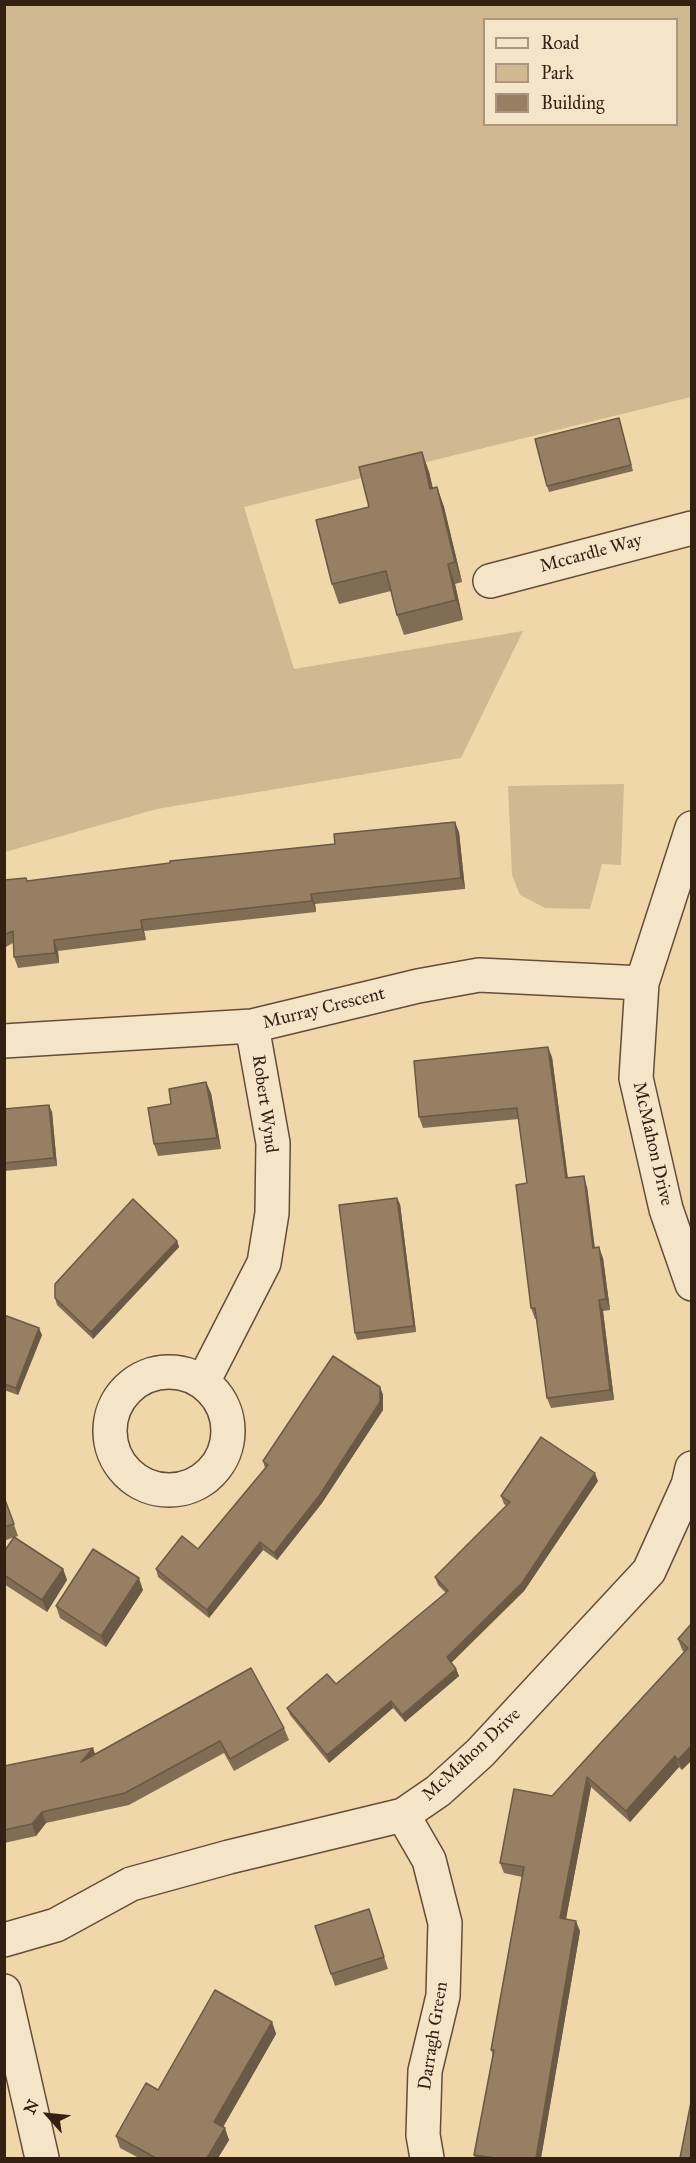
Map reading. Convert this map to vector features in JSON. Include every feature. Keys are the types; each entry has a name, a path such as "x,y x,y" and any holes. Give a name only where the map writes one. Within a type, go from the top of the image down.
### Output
{"street":[{"name":"Mccardle Way","path":"490,581 692,528"},
{"name":"McMahon Drive","path":"692,828 642,983 636,1078 666,1209 692,1284"},
{"name":"Murray Crescent","path":"4,1041 252,1026 418,986 479,975 642,983"},
{"name":"Robert Wynd","path":"203,1382 264,1263 272,1213 273,1143 252,1026"},
{"name":"McMahon Drive","path":"4,1940 56,1925 131,1884 229,1857 403,1815 438,1791 480,1753 649,1571 688,1485 692,1468"},
{"name":"Darragh Green","path":"403,1815 429,1860 445,1923 443,1996 425,2071 423,2135 427,2158"},
{"path":"4,1991 42,2158"}],"green space":[{"path":"5,5 691,5 691,397 244,507 294,669 523,631 461,758 157,809 5,852"},
{"path":"624,784 621,865 602,864 590,909 545,908 520,895 512,875 508,786"}],"building":[{"path":"619,418 631,465 547,486 535,439"},
{"path":"422,452 430,489 437,487 455,562 448,564 456,600 397,615 386,571 332,584 316,520 369,507 359,467"},
{"path":"455,822 461,878 311,894 312,901 141,920 142,929 54,940 55,953 14,957 13,931 4,935 4,880 26,878 27,881 170,863 170,861 335,844 334,834"},
{"path":"548,1047 566,1178 584,1176 593,1248 599,1247 606,1299 599,1300 610,1390 547,1398 535,1308 531,1308 516,1185 527,1183 517,1108 419,1117 414,1061"},
{"path":"206,1082 217,1138 154,1144 148,1108 171,1104 169,1089"},
{"path":"49,1105 54,1158 4,1163 4,1109"},
{"path":"397,1198 414,1326 355,1333 339,1205"},
{"path":"133,1199 177,1241 91,1332 55,1298 55,1284"},
{"path":"4,1315 39,1328 16,1388 4,1384"},
{"path":"333,1356 380,1387 380,1402 319,1496 274,1553 260,1542 207,1610 156,1569 182,1536 198,1549 268,1465 263,1461"},
{"path":"541,1437 595,1473 522,1583 447,1657 456,1669 402,1715 391,1701 327,1755 287,1708 327,1674 336,1684 448,1591 435,1577 510,1502 501,1496"},
{"path":"4,1497 14,1524 4,1527"},
{"path":"14,1537 63,1569 42,1600 4,1575 4,1552"},
{"path":"93,1549 139,1578 101,1636 56,1606"},
{"path":"692,1623 692,1745 678,1760 675,1756 626,1811 587,1777 560,1918 576,1921 536,2158 495,2158 474,2155 524,1867 500,1863 514,1789 552,1796 688,1648 678,1639"},
{"path":"251,1668 284,1728 230,1759 220,1741 125,1793 42,1812 32,1824 4,1830 4,1766 93,1748 81,1762"},
{"path":"369,1909 384,1957 331,1974 315,1926"},
{"path":"215,1990 272,2022 214,2122 225,2128 207,2158 156,2158 116,2136 146,2083 158,2090"},
{"path":"692,2097 692,2158 680,2158"}]}
